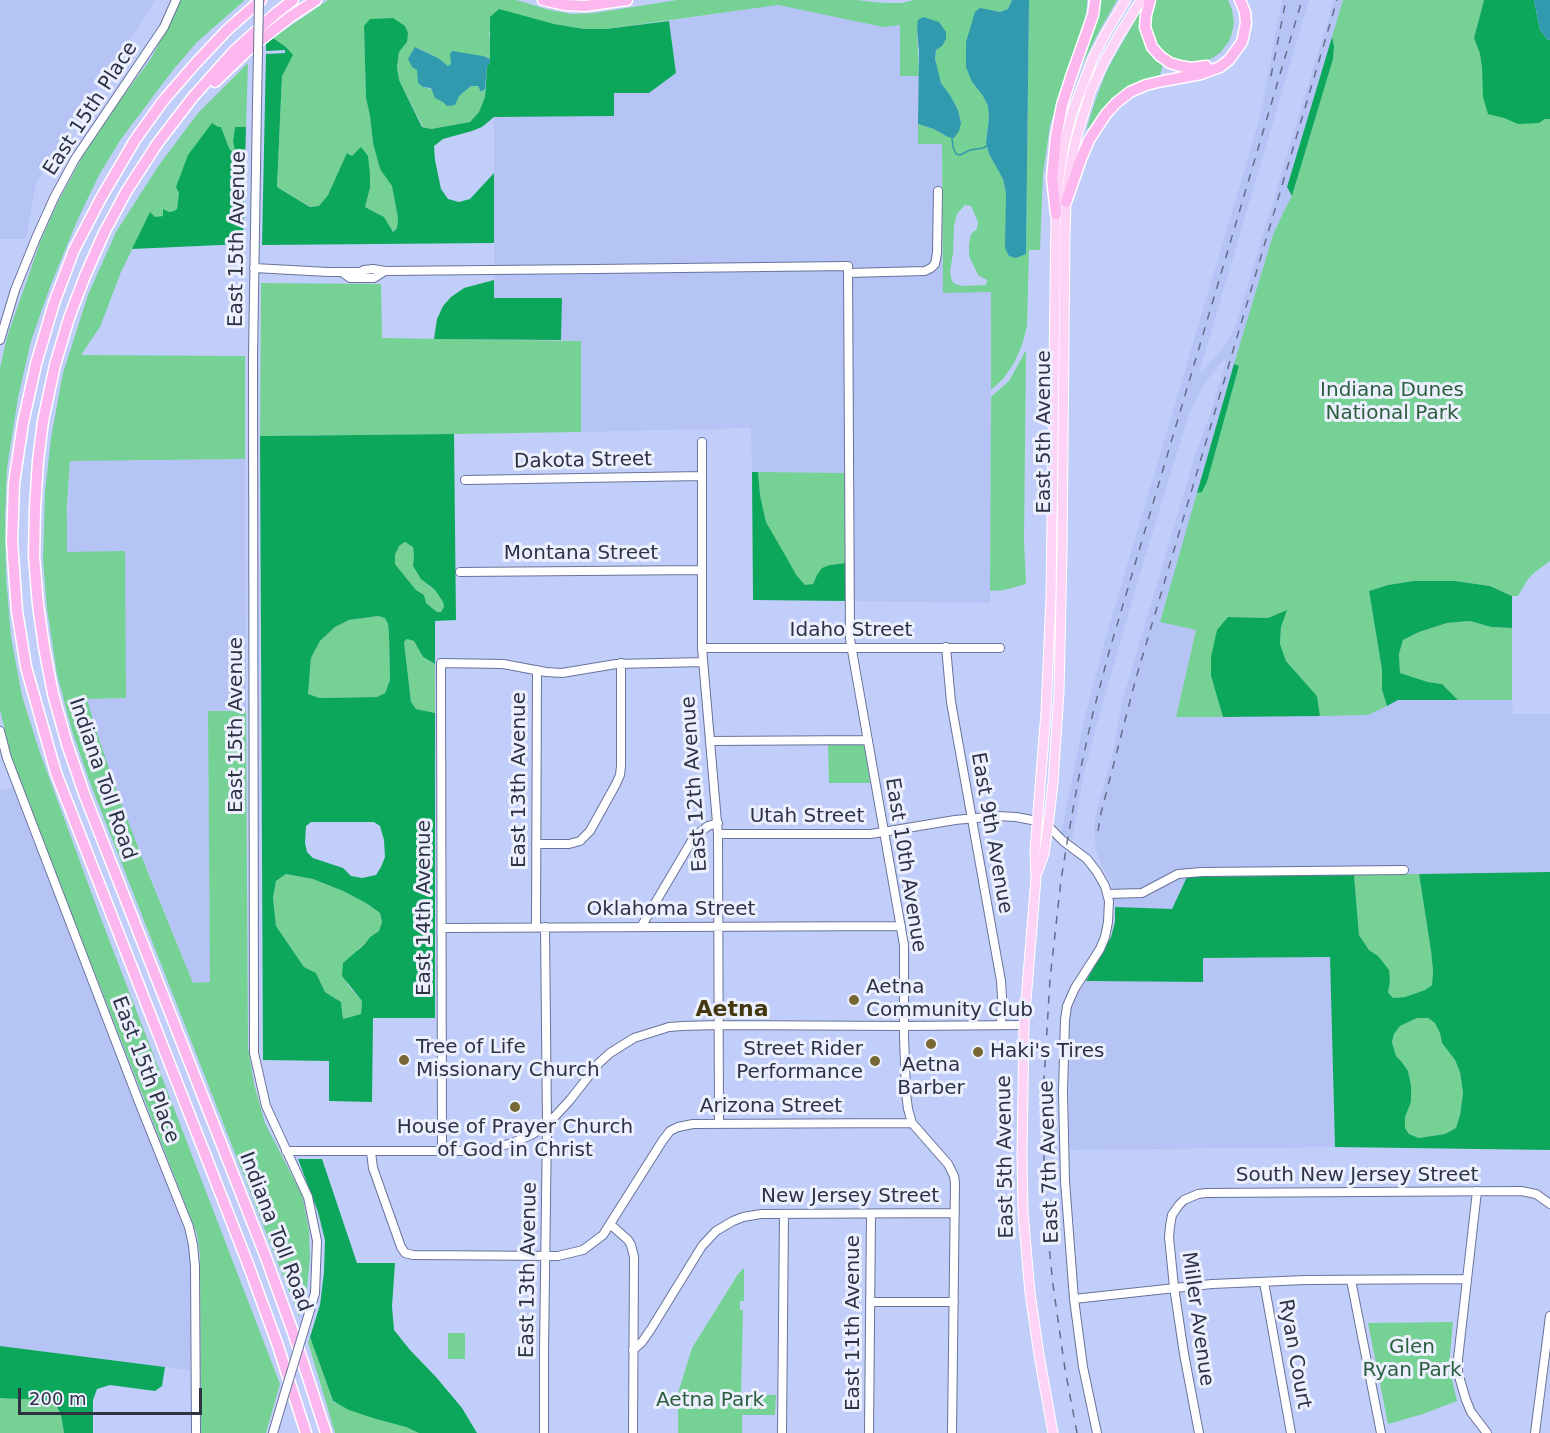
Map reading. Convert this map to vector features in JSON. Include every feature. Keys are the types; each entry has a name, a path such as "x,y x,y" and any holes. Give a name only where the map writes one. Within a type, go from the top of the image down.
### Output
{"highway":[{"name":"Indiana Toll Road","path":"260,0 195,63 163,101 129,150 74,250 54,303 27,404 14,483 12,542 17,611 26,667 56,773 248,1264 306,1433"},
{"name":"Indiana Toll Road","path":"293,0 234,51 193,97 157,144 126,192 104,233 69,318 55,365 43,421 38,461 34,544 38,605 53,694 67,744 85,796 265,1255 326,1433"},
{"path":"193,97 217,81 247,51 290,17 316,0"},
{"path":"544,0 565,5 585,6 627,0"},
{"path":"1056,214 1052,178 1056,137 1068,87 1093,15 1095,0"},
{"path":"1150,0 1146,27 1152,47 1170,63 1191,68 1209,65 1223,56 1235,41 1239,23 1233,0"},
{"path":"1066,202 1089,140 1116,103 1130,92 1146,85 1201,74 1229,60 1242,42 1246,23 1245,12 1240,0"}],"main road":[{"name":"East 5th Avenue","path":"1053,1433 1039,1355 1026,1255 1022,1155 1024,1025 1036,878 1035,850 1046,712 1053,553 1056,214 1064,145 1075,105 1093,58 1126,0"},
{"name":"East 5th Avenue","path":"1036,878 1044,854 1048,826 1059,692 1066,202 1070,168 1076,139 1089,98 1104,62 1142,0"}],"street":[{"name":"East 15th Place","path":"0,340 15,290 64,178 164,27 176,0"},
{"name":"East 15th Avenue","path":"260,0 256,103 252,471 254,1053 266,1106 308,1197 317,1241 315,1293 273,1433"},
{"path":"254,268 291,271 360,272 365,270 383,272 848,266 848,273 925,271 935,264 938,253 938,191"},
{"path":"342,272 348,278 375,278 383,272"},
{"name":"East 10th Avenue","path":"848,273 850,639 905,950 906,1100 912,1123"},
{"name":"East 12th Avenue","path":"702,442 702,648 718,834 719,1124"},
{"name":"Dakota Street","path":"465,480 702,476"},
{"name":"Montana Street","path":"460,572 702,570"},
{"name":"East 9th Avenue","path":"946,647 951,702 1001,981 1001,1025"},
{"name":"Idaho Street","path":"702,648 1000,648"},
{"path":"537,670 562,673 621,663 703,662"},
{"name":"East 14th Avenue","path":"442,1152 441,663 503,664 537,670"},
{"path":"536,844 569,844 580,840 590,831 620,776 621,663"},
{"name":"East 13th Avenue","path":"537,670 536,844 547,1125 544,1433"},
{"name":"East 15th Place","path":"0,731 7,758 189,1227 195,1266 196,1433"},
{"path":"710,741 867,740"},
{"name":"Utah Street","path":"718,834 871,834 972,818 1008,816 1037,821"},
{"name":"East 7th Avenue","path":"1037,821 1048,826 1092,864 1107,894 1109,915 1105,937 1072,994 1065,1013 1063,1059 1063,1137 1074,1299 1083,1367 1097,1433"},
{"path":"641,927 694,837 708,826 717,823"},
{"path":"1107,894 1142,893 1178,874 1202,872 1404,870"},
{"name":"Oklahoma Street","path":"442,928 901,926"},
{"path":"286,1151 442,1152 478,1151 500,1147 531,1135 547,1125 599,1063 621,1045 645,1034 669,1027 1024,1025"},
{"path":"912,1123 944,1158 955,1183 952,1433"},
{"name":"Arizona Street","path":"372,1152 373,1168 405,1253 413,1255 568,1255 583,1250 599,1239 663,1140 670,1131 683,1125 912,1123"},
{"path":"1477,1191 1458,1372 1471,1412 1487,1433"},
{"name":"South New Jersey Street","path":"1175,1210 1189,1198 1202,1194 1529,1192 1547,1201"},
{"name":"Miller Avenue","path":"1175,1210 1170,1221 1169,1232 1174,1287 1199,1433"},
{"name":"New Jersey Street","path":"633,1350 642,1342 655,1323 702,1246 716,1231 733,1221 761,1214 955,1213"},
{"path":"782,1433 784,1214"},
{"name":"East 11th Avenue","path":"869,1433 871,1214"},
{"path":"610,1224 628,1240 633,1250 633,1433"},
{"path":"1074,1299 1212,1284 1467,1279"},
{"path":"1351,1280 1381,1433"},
{"name":"Ryan Court","path":"1264,1282 1291,1433"},
{"path":"870,1302 954,1302"},
{"path":"1536,1433 1550,1316"}],"shaded area":[{"path":"0,0 155,0 36,183 26,239 0,239"},
{"path":"1012,0 1029,0 1026,254 1016,258 1009,256 1005,248 1006,193 1003,179 989,154 986,143 988,106 972,82 966,67 966,42 975,12 980,8 1000,12 1008,9"},
{"path":"1282,0 1309,0 1200,370 1202,372 1226,344 1235,327 1334,0 1343,0 1287,186 1292,196 1273,235 1160,621 1196,630 1176,717 1368,715 1398,700 1512,700 1513,714 1550,714 1550,872 1188,877 1172,909 1115,907 1113,886 1096,850 1094,827 1096,813 1114,748 1122,702 1197,449 1211,412 1226,361 1224,360 1200,391 1189,414 1093,738 1072,839 1061,833 1083,725 1105,640 1260,117"},
{"path":"1534,0 1550,0 1550,39 1548,40 1540,30"},
{"path":"778,5 883,27 900,24 900,76 919,76 918,144 942,144 943,292 991,292 990,603 846,601 844,473 752,472 751,428 581,432 581,341 561,340 562,299 494,298 494,117 614,116 614,93 649,93 676,73 669,21"},
{"path":"923,17 939,22 946,32 946,39 936,50 935,59 941,83 958,110 961,123 954,138 918,124 917,29 918,20"},
{"path":"415,47 438,58 448,66 451,64 452,51 490,59 487,66 485,89 481,92 478,86 471,86 459,96 455,105 447,106 435,98 431,88 423,87 418,83 417,70 412,67 408,59"},
{"path":"245,459 246,711 208,712 210,982 193,983 120,800 87,699 125,698 125,552 66,552 70,461"},
{"path":"13,788 186,1234 191,1258 190,1370 0,1346 0,791"},
{"path":"1330,957 1335,1147 1070,1150 1070,1015 1074,999 1086,981 1203,982 1203,958"}],"green space":[{"path":"181,0 245,0 197,42 173,70 121,139 99,175 77,221 31,341 18,398 7,468 6,575 11,637 22,696 39,750 100,916 280,1384 266,1433 201,1433 200,1256 197,1234 13,764 0,710 0,368 7,337 41,240 58,202 84,154 150,60"},
{"path":"328,0 516,0 572,14 595,13 677,0 856,0 902,3 914,0 1012,0 1008,9 1000,12 980,9 972,82 988,106 986,143 989,154 1003,179 1006,193 1006,220 1016,258 1026,254 1029,0 1087,0 1084,22 1050,125 1043,174 1040,250 1029,250 1027,326 1014,363 1003,379 991,390 991,292 943,293 942,144 918,144 918,124 948,137 961,123 958,110 941,83 937,72 936,50 917,29 919,76 900,76 900,25 883,27 778,5 606,29 584,29 554,24 489,32 490,59 483,56 448,66 416,47 417,70 423,87 459,96 471,86 478,86 481,92 485,89 485,97 479,112 470,122 431,129 423,127 399,80 397,67 399,52 407,42 364,27 366,98 373,143 380,169 392,185 398,218 397,228 392,232 384,217 365,207 370,188 348,153 328,195 319,206 311,207 277,187 282,76 292,55 286,47 273,38","holes":["965,205 971,206 978,222 977,229 971,234 969,256 978,275 987,280 986,285 955,284 950,272 957,214"]},
{"path":"1098,0 1117,0 1082,65 1070,98"},
{"path":"1154,0 1228,0 1234,22 1229,41 1213,58 1194,64 1165,55 1158,47 1150,27"},
{"name":"Indiana Dunes National Park","path":"1343,0 1484,0 1474,38 1482,67 1550,105 1550,561 1528,579 1518,596 1512,596 1490,586 1455,581 1413,581 1369,591 1382,670 1382,690 1387,706 1368,715 1320,716 1317,696 1286,661 1280,644 1281,627 1286,611 1268,618 1228,617 1211,657 1211,676 1223,717 1176,717 1196,630 1160,622 1197,493 1202,492 1207,482 1239,366 1234,364 1273,235 1292,196 1333,59 1332,37"},
{"path":"1484,0 1534,0 1540,30 1548,40 1550,39 1550,119 1539,123 1518,124 1488,114 1483,97 1480,54 1474,38"},
{"path":"1143,7 1141,28 1149,50 1163,64 1160,76 1125,89 1099,114 1087,130 1105,75"},
{"path":"499,9 554,24 584,29 606,29 669,21 676,73 649,93 614,93 614,116 494,117 482,127 443,139 434,146 441,189 448,199 459,202 470,199 494,173 494,243 262,245 266,54 285,53 285,50 266,51 266,43 273,38 293,55 282,76 277,187 310,207 319,206 328,195 347,153 352,156 361,147 368,156 370,174 370,188 365,207 384,217 393,232 397,228 398,218 392,186 380,169 373,143 366,98 364,26 370,19 393,18 405,26 408,33 407,42 399,52 397,67 399,80 422,127 431,129 470,122 479,112 485,97 487,66 490,63 490,17"},
{"path":"1332,37 1333,59 1292,196 1287,187"},
{"path":"248,63 246,127 235,127 233,141 237,158 229,148 221,127 179,193 177,209 169,212 163,209 164,216 155,218 150,213 121,272 100,327 81,355 245,356 245,459 70,461 67,552 125,551 126,698 87,699 120,800 193,983 210,982 208,711 246,711 248,1047 254,1084 265,1123 302,1195 309,1230 310,1258 307,1288 299,1317 89,780 72,731 57,674 47,609 43,560 45,492 51,438 63,373 88,295 116,232 159,165 198,113"},
{"path":"212,123 221,127 229,148 236,157 233,141 235,127 246,127 243,244 132,249 150,212 155,217 163,216 163,209 169,212 177,209 179,193 176,187 188,155"},
{"path":"494,280 494,298 562,298 561,340 434,339 437,319 443,306 451,297 464,288"},
{"path":"261,283 381,284 382,338 581,341 581,432 260,436"},
{"path":"1026,350 1024,541 1026,584 990,591 991,397 1009,381"},
{"path":"1234,364 1239,366 1207,482 1202,492 1197,493"},
{"path":"454,434 456,620 435,621 435,664 423,657 414,641 407,639 404,642 411,702 416,709 435,713 435,1018 373,1018 372,1102 329,1101 329,1061 263,1060 260,436","holes":["405,542 413,547 413,566 421,579 435,590 443,602 444,607 441,612 437,612 426,603 424,595 416,590 395,564 395,555 399,546","378,616 385,618 388,624 390,680 385,693 377,697 320,698 308,694 311,658 320,641 335,627 349,620","311,822 374,822 380,826 384,840 385,857 381,867 376,875 362,878 351,876 343,868 313,858 307,852 305,843 306,826","286,874 313,879 343,891 380,913 382,922 379,931 343,963 342,976 362,1001 361,1014 343,1019 341,1002 325,992 316,973 304,967 276,926 273,898 276,881"]},
{"path":"752,472 758,472 766,522 797,576 805,585 813,584 822,568 846,563 846,601 753,600"},
{"path":"758,472 844,473 846,563 830,565 817,575 813,584 805,586 785,557 766,522"},
{"path":"405,542 413,547 413,566 443,602 444,607 441,612 437,612 426,603 424,595 416,590 395,564 395,555 399,546"},
{"path":"1413,581 1455,581 1490,586 1512,596 1512,628 1491,627 1470,621 1447,623 1403,640 1399,654 1400,673 1442,684 1458,700 1398,700 1387,706 1382,690 1382,670 1369,591"},
{"path":"1287,610 1281,627 1280,644 1286,661 1317,696 1320,716 1223,717 1211,676 1211,657 1217,630 1228,617 1268,618"},
{"path":"378,616 385,618 389,635 390,680 385,693 377,697 320,698 308,694 311,658 320,641 335,627 349,620"},
{"path":"1470,621 1491,627 1512,628 1512,700 1458,700 1442,684 1400,673 1399,654 1403,640 1447,623"},
{"path":"407,639 414,641 423,657 435,664 435,713 416,709 411,702 404,642"},
{"path":"828,743 864,743 870,783 829,783"},
{"path":"1550,872 1550,1150 1335,1147 1330,957 1203,958 1203,982 1086,981 1111,937 1115,922 1115,907 1172,909 1187,877 1354,875 1359,935 1369,950 1378,956 1389,970 1388,992 1393,998 1405,997 1432,985 1431,951 1419,874","holes":["1417,1018 1428,1018 1435,1023 1442,1043 1455,1060 1460,1072 1463,1093 1456,1128 1445,1134 1419,1138 1409,1134 1405,1128 1405,1117 1411,1102 1411,1085 1408,1071 1396,1056 1392,1042 1400,1026"]},
{"path":"286,874 313,879 343,891 380,913 382,922 379,931 358,949 347,984 362,1001 361,1014 343,1019 341,1002 325,992 316,973 304,967 276,926 273,898 276,881"},
{"path":"1419,874 1431,951 1432,985 1405,997 1393,998 1388,991 1390,982 1378,956 1369,950 1359,935 1354,875"},
{"path":"1417,1018 1428,1018 1435,1023 1442,1043 1455,1060 1460,1072 1463,1093 1456,1128 1445,1134 1419,1138 1409,1134 1405,1128 1405,1117 1411,1102 1411,1085 1408,1071 1396,1056 1392,1042 1400,1026"},
{"path":"298,1159 322,1159 357,1263 395,1263 392,1306 394,1330 462,1408 477,1433 419,1433 349,1410 333,1401 310,1337 320,1305 325,1240 318,1212"},
{"name":"Aetna Park","path":"744,1268 744,1301 740,1301 740,1310 743,1310 741,1395 776,1395 775,1415 742,1415 742,1433 678,1433 678,1393 692,1348"},
{"name":"Glen Ryan Park","path":"1453,1322 1449,1366 1457,1401 1388,1424 1368,1323"},
{"path":"448,1333 465,1333 465,1359 448,1359"},
{"path":"310,1337 333,1402 419,1433 335,1433 308,1342"},
{"path":"0,1346 165,1367 162,1386 155,1391 110,1385 97,1389 93,1400 93,1433 64,1433 61,1415 56,1405 47,1400 0,1398"},
{"path":"0,1398 47,1400 56,1405 61,1415 64,1433 0,1433"}],"waterway":[{"path":"952,138 956,154 960,155 987,146"}],"railway":[{"path":"1271,76 1286,0"},
{"path":"1077,1433 1053,1285 1047,1226 1044,1157 1044,1080 1050,979 1061,880 1078,781 1109,652 1302,0"},
{"path":"1098,831 1136,678 1337,0"}],"place":[{"name":"Aetna Community Club","path":"854,1000"},
{"name":"Aetna Barber","path":"931,1044"},
{"name":"Haki's Tires","path":"978,1052"},
{"name":"Tree of Life Missionary Church","path":"404,1060"},
{"name":"Street Rider Performance","path":"875,1061"},
{"name":"House of Prayer Church of God in Christ","path":"515,1107"}],"district":[{"name":"Aetna","path":"732,1010"}]}
